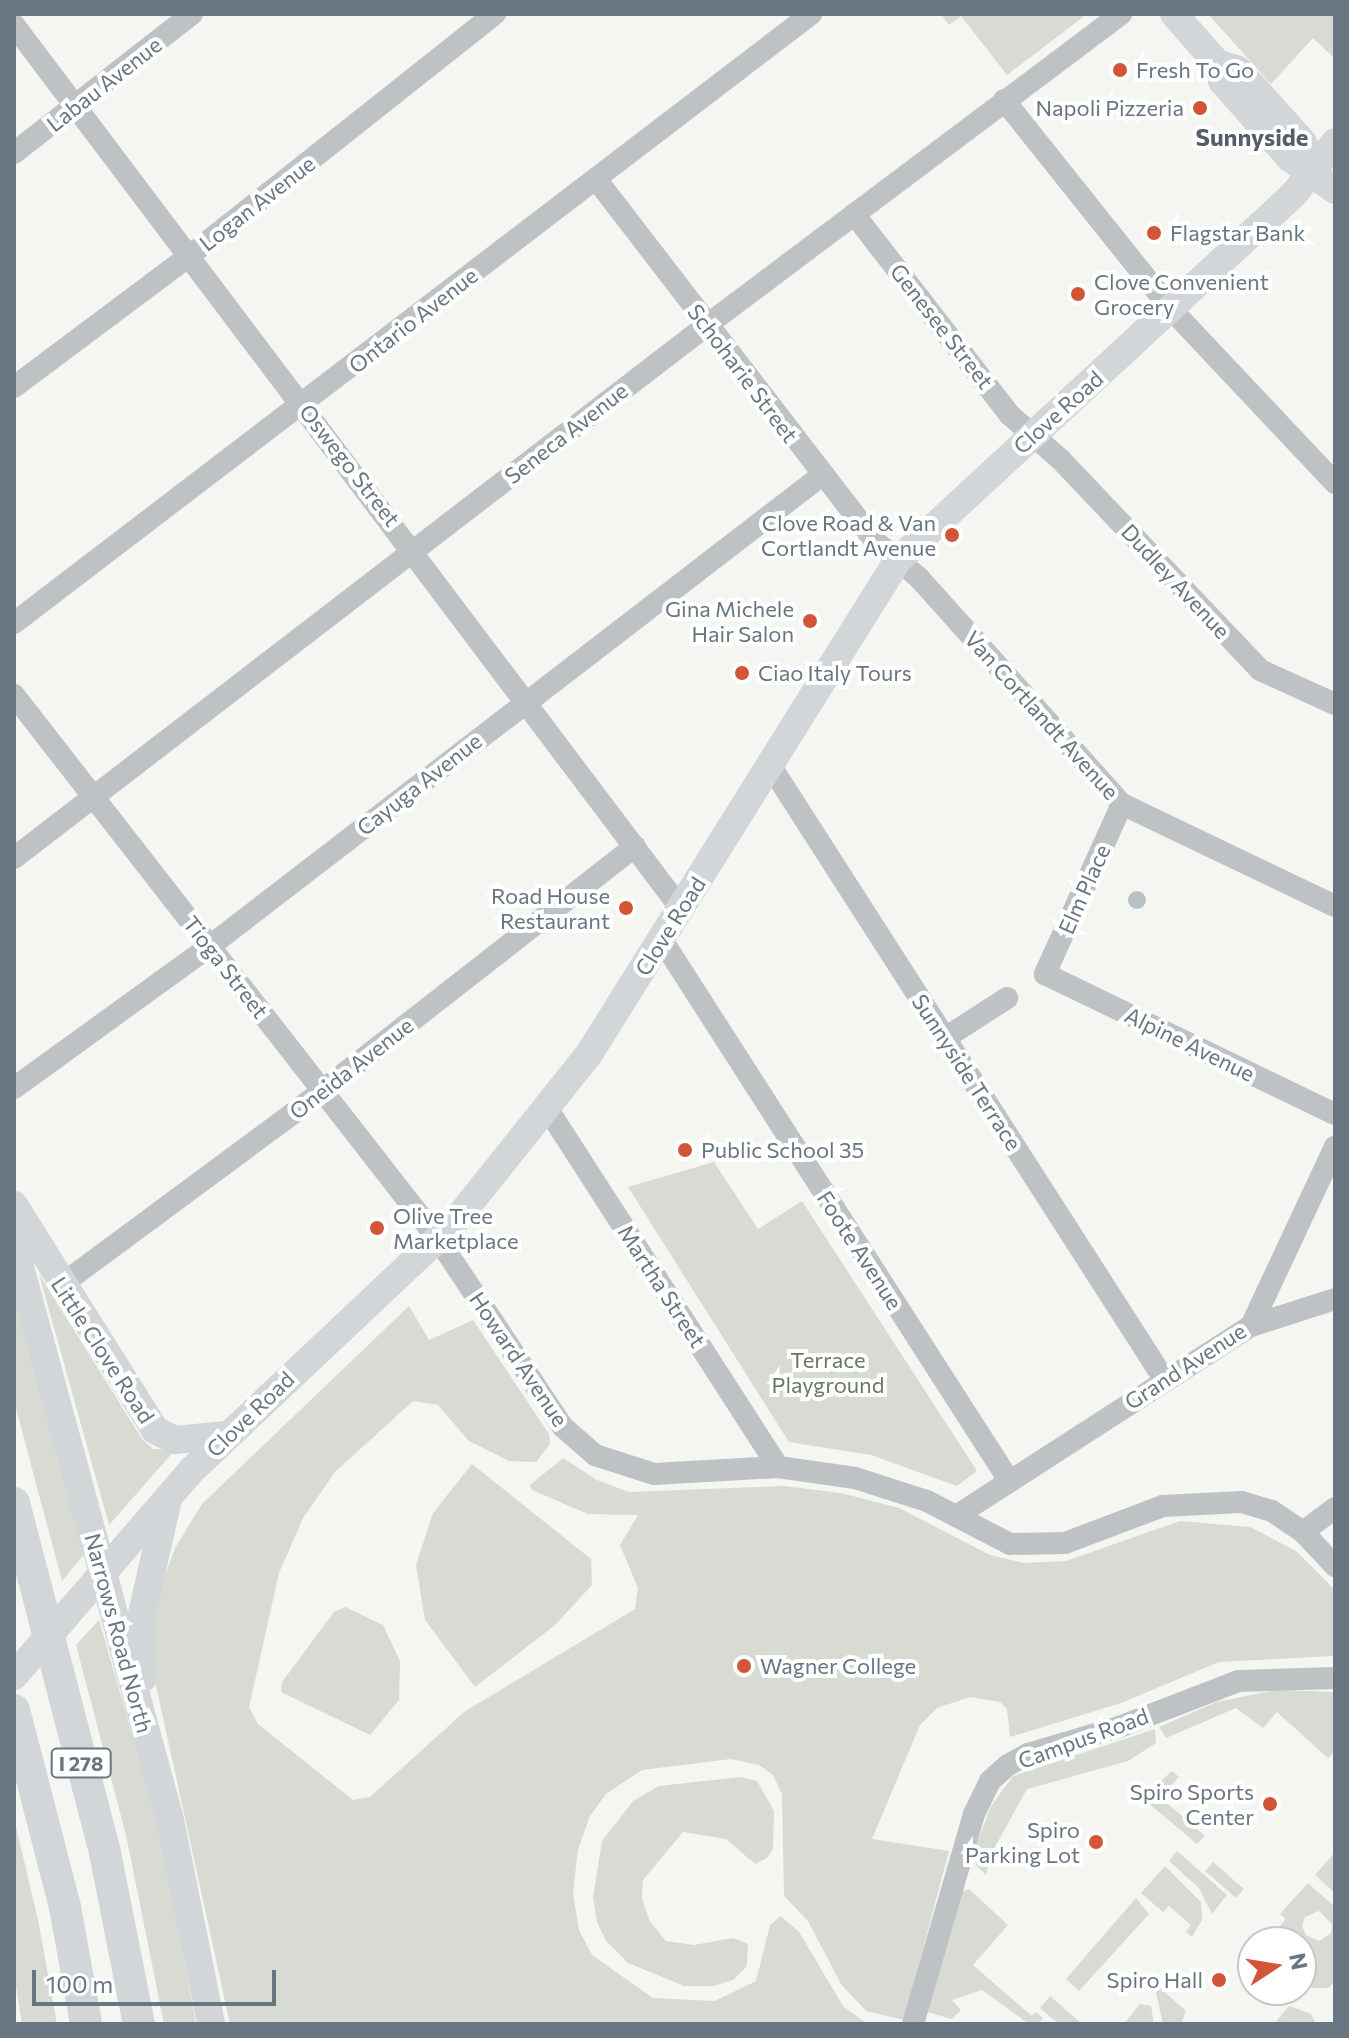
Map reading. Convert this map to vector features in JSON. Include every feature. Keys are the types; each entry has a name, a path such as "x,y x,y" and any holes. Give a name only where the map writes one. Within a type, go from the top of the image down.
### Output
{"highway":[{"name":"I 278","path":"14,1503 105,1853 139,2024"},
{"name":"I 278","path":"14,1710 65,1907 86,2024"}],"main road":[{"path":"1174,14 1217,63 1238,70 1329,175"},
{"name":"Clove Road","path":"14,1676 169,1493 438,1239 589,1054 898,560 1171,309 1329,175 1335,142"},
{"name":"Little Clove Road","path":"14,1205 61,1285 155,1430 175,1440 227,1435"},
{"name":"Narrows Road North","path":"14,1245 95,1583 162,1790 190,1905 211,2024"},
{"path":"162,1790 143,1679 140,1628 169,1493"}],"street":[{"name":"Labau Avenue","path":"14,153 192,14"},
{"name":"Logan Avenue","path":"14,387 188,257 495,14"},
{"name":"Ontario Avenue","path":"14,623 811,14"},
{"name":"Seneca Avenue","path":"14,858 707,325 1121,14"},
{"name":"Oswego Street","path":"14,25 188,257 415,550 681,909"},
{"path":"1004,100 1171,309 1335,483"},
{"name":"Schoharie Street","path":"596,179 821,476 898,560"},
{"name":"Genesee Street","path":"854,214 1010,415 1033,435"},
{"name":"Dudley Avenue","path":"1033,435 1260,670 1335,704"},
{"name":"Cayuga Avenue","path":"14,1088 210,946 525,700 821,476"},
{"name":"Van Cortlandt Avenue","path":"898,560 1122,804 1335,906"},
{"name":"Tioga Street","path":"14,695 438,1239"},
{"name":"Sunnyside Terrace","path":"770,765 1164,1379"},
{"name":"Elm Place","path":"1045,974 1122,804"},
{"name":"Oneida Avenue","path":"61,1285 322,1091 635,846"},
{"name":"Foote Avenue","path":"662,940 1008,1479"},
{"name":"Alpine Avenue","path":"1045,974 1335,1114"},
{"path":"945,1038 1007,998"},
{"name":"Martha Street","path":"545,1105 778,1467"},
{"name":"Grand Avenue","path":"956,1516 1008,1479 1251,1326 1335,1147"},
{"name":"Howard Avenue","path":"438,1239 563,1427 595,1455 654,1474 778,1467 896,1489 1010,1544 1041,1546 1065,1543 1163,1506 1242,1502 1272,1511 1303,1532 1335,1566"},
{"path":"1251,1326 1335,1299"},
{"path":"1303,1532 1335,1508"},
{"name":"Campus Road","path":"913,2024 974,1814 990,1781 1008,1765 1028,1754 1119,1727 1238,1681 1335,1678"}],"green space":[{"path":"941,14 1087,14 1007,75 961,16 949,25"},
{"path":"1208,14 1335,14 1335,59 1313,38 1271,84"},
{"name":"Terrace Playground","path":"714,1162 758,1229 802,1201 977,1471 957,1486 871,1455 789,1442 628,1187"},
{"path":"39,1274 142,1439 153,1449 175,1450 109,1525"},
{"path":"14,1285 86,1552 62,1581 14,1401"},
{"path":"409,1306 429,1340 473,1320 549,1434 550,1444 536,1462 509,1461 469,1441 438,1405 413,1401 335,1472 303,1518 279,1573 249,1707 258,1724 353,1800 370,1797 464,1712 635,1609 638,1588 620,1545 638,1515 588,1514 532,1490 530,1485 563,1458 597,1480 629,1492 784,1486 841,1493 899,1508 990,1555 1024,1563 1066,1561 1180,1521 1250,1527 1296,1551 1335,1590 1335,1656 1219,1662 1121,1703 1010,1737 1007,1709 1000,1702 970,1697 937,1708 920,1725 872,1839 949,1851 904,2020 866,2011 841,1984 808,1921 784,1896 782,1794 773,1775 759,1765 731,1759 642,1770 606,1794 590,1816 578,1849 573,1893 579,1930 592,1955 653,1998 715,2001 756,1981 770,1925 781,1916 799,1932 843,2006 867,2024 230,2024 155,1681 153,1630 159,1592 175,1548 202,1504"},
{"path":"472,1464 591,1559 592,1585 555,1625 475,1687 425,1620 416,1565 433,1513"},
{"path":"345,1607 383,1625 400,1661 399,1700 370,1735 281,1692 282,1682 334,1612"},
{"path":"99,1620 158,1824 196,2024 164,2024 126,1835 76,1645"},
{"path":"1276,1690 1335,1692 1335,1751 1328,1758 1277,1712 1263,1728 1236,1708 1166,1738 1159,1727 1217,1702"},
{"path":"1155,1729 1156,1743 1128,1761 1027,1789 991,1854 986,1875 976,1865 974,1851 991,1806 1013,1776"},
{"path":"1172,1771 1179,1777 1161,1798 1205,1836 1197,1844 1142,1798"},
{"path":"741,1777 757,1781 774,1811 773,1849 767,1858 755,1864 726,1839 683,1832 643,1880 642,1899 650,1922 666,1941 694,1945 733,1938 748,1944 747,1966 733,1980 713,1986 684,1986 628,1963 606,1941 597,1922 593,1897 602,1841 633,1801 659,1786"},
{"path":"14,1818 38,1920 57,2024 22,2024 14,1973"},
{"path":"1177,1851 1227,1895 1212,1914 1199,1888 1169,1861"},
{"path":"1335,1852 1335,1893 1315,1875"},
{"path":"1213,1862 1244,1889 1236,1898 1205,1871"},
{"path":"1165,1866 1201,1902 1202,1920 1192,1937 1186,1932 1191,1925 1169,1906 1163,1912 1141,1893"},
{"path":"1308,1883 1335,1907 1335,1981 1329,1988 1317,1988 1317,1940 1331,1933 1332,1924 1319,1911 1305,1917 1302,1926 1280,1926 1286,1919 1280,1914"},
{"path":"969,1889 1008,1925 973,1965 1032,2016 1036,2012 1043,2018 1038,2024 1029,2024 982,1990 952,2000 961,2010 952,2019 924,2011 959,1893"},
{"path":"1136,1898 1149,1914 1079,1991 1066,1979"},
{"path":"1159,1987 1186,2011 1181,2024 1163,2024 1156,1992"},
{"path":"1050,1996 1082,2024 1059,2024 1040,2008"},
{"path":"1140,2004 1151,2006 1154,2024 1124,2024"},
{"path":"1289,2006 1311,2014 1316,2024 1274,2024"}],"shaded area":[{"path":"1137,891 1146,900 1137,909 1128,900"}],"place":[{"name":"Fresh To Go","path":"1120,70"},
{"name":"Napoli Pizzeria","path":"1200,108"},
{"name":"Flagstar Bank","path":"1154,233"},
{"name":"Clove Convenient Grocery","path":"1078,294"},
{"name":"Clove Road & Van Cortlandt Avenue","path":"952,535"},
{"name":"Gina Michele Hair Salon","path":"810,621"},
{"name":"Ciao Italy Tours","path":"742,673"},
{"name":"Road House Restaurant","path":"626,908"},
{"name":"Public School 35","path":"685,1150"},
{"name":"Olive Tree Marketplace","path":"377,1228"},
{"name":"Wagner College","path":"744,1666"},
{"name":"Spiro Sports Center","path":"1270,1804"},
{"name":"Spiro Parking Lot","path":"1096,1842"},
{"name":"Spiro Hall","path":"1219,1980"}],"district":[{"name":"Sunnyside","path":"1252,137"}]}
